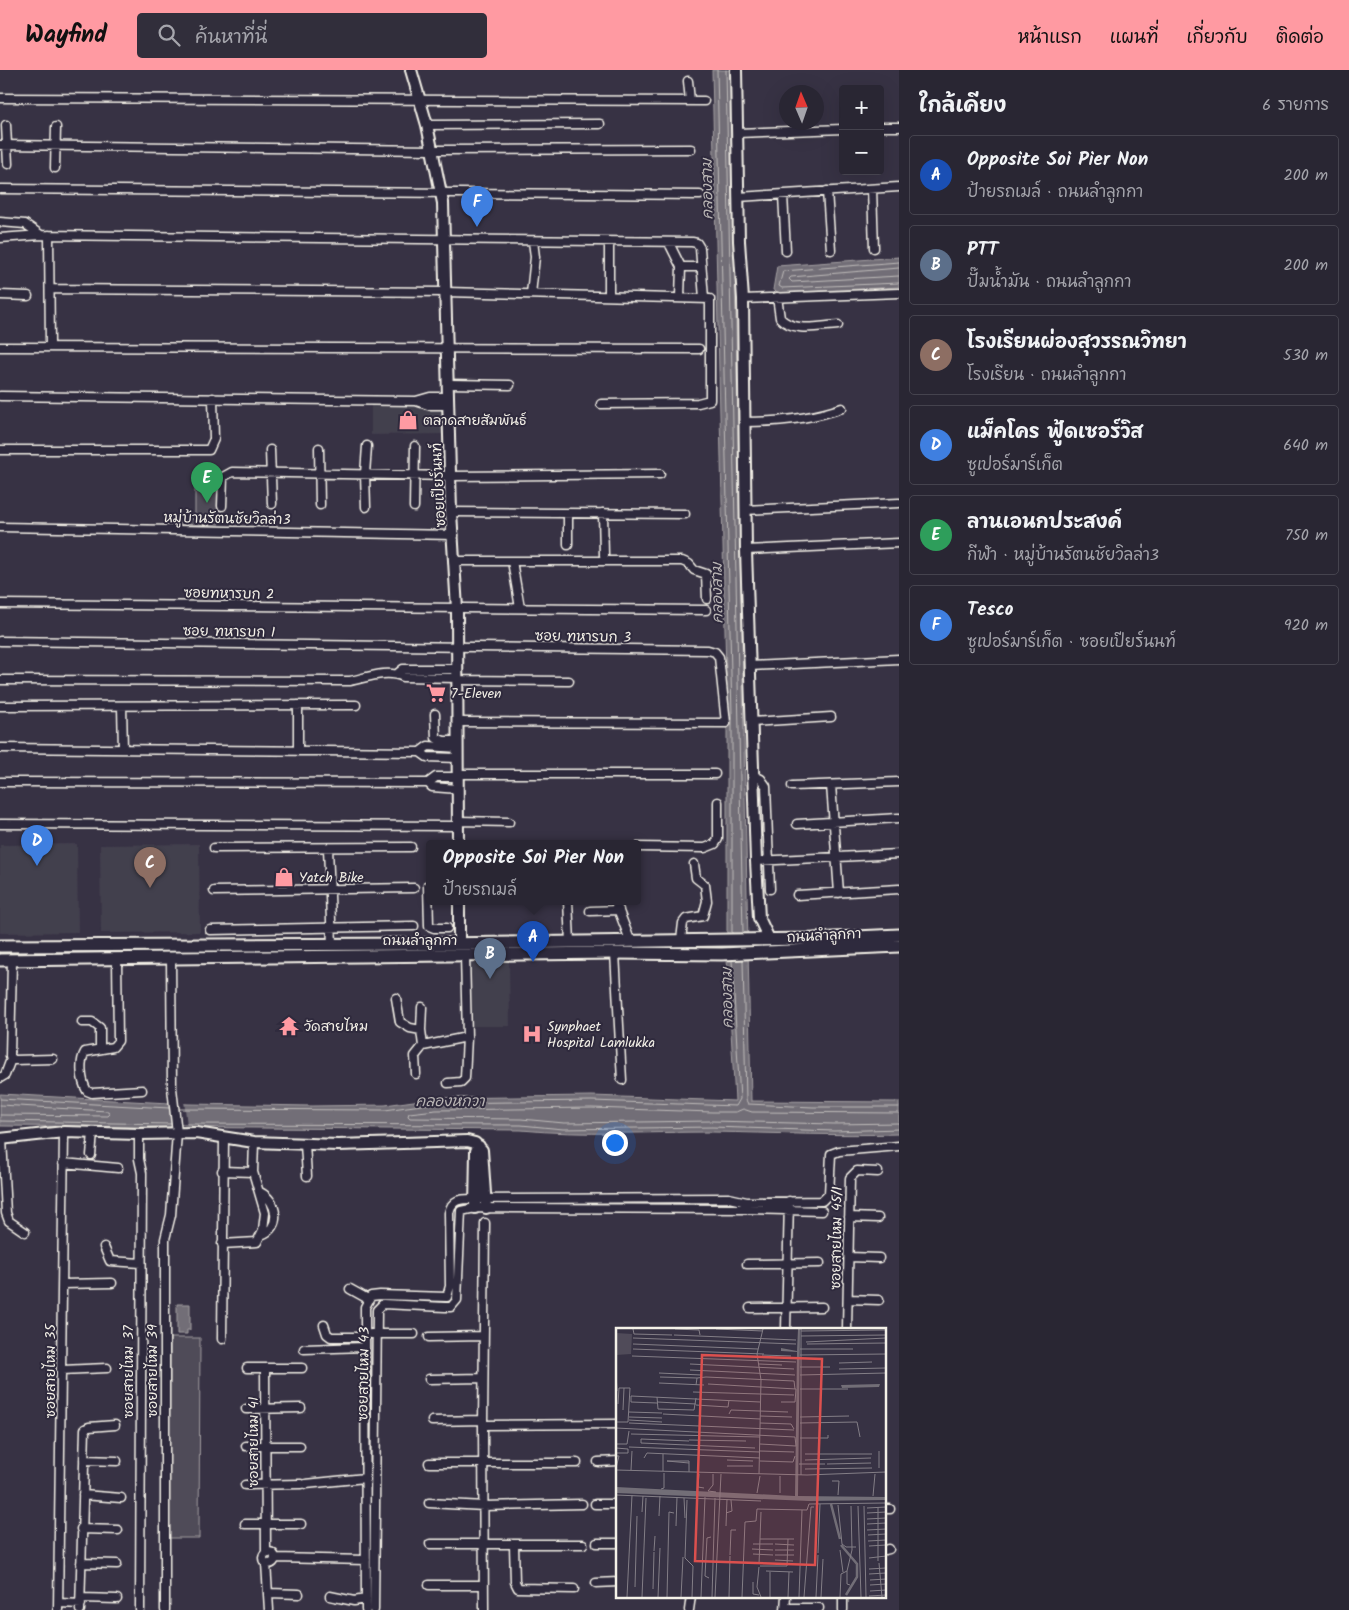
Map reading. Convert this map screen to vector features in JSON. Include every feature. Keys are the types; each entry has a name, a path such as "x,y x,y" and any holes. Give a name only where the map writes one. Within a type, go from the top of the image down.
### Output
{"main road":[{"name":"ถนนลำลูกกา","path":"0,960 171,958 293,951 332,944 722,940 899,935"},
{"name":"ถนนลำลูกกา","path":"0,946 465,955 722,954 899,946"}],"street":[{"name":"ซอยเปียร์นนท์","path":"411,70 427,125 442,194 445,240 451,512 454,535 458,646 458,840"},
{"path":"736,70 738,197 743,299 745,510 753,775 759,918 765,939"},
{"path":"688,80 690,101"},
{"path":"0,98 704,101"},
{"path":"427,125 600,124"},
{"path":"6,125 4,146 8,164"},
{"path":"56,127 56,168"},
{"path":"884,127 899,127"},
{"path":"738,133 839,129"},
{"path":"4,146 433,150 691,149"},
{"path":"738,197 899,187"},
{"path":"0,189 700,195"},
{"path":"872,189 874,248"},
{"path":"827,191 831,250"},
{"path":"783,195 786,251"},
{"path":"0,222 25,224 45,235"},
{"path":"45,235 51,289 50,346"},
{"path":"0,238 45,235 697,243 700,248 704,298"},
{"path":"531,294 535,256 533,241"},
{"path":"609,242 609,296"},
{"path":"669,243 681,267 680,298"},
{"path":"681,267 702,266"},
{"path":"51,289 446,292 710,299 710,400 698,403 601,404"},
{"path":"743,299 899,293"},
{"path":"0,295 28,296"},
{"path":"777,297 780,318 790,325 801,327 838,325"},
{"path":"0,346 699,349"},
{"path":"449,384 510,385"},
{"path":"0,396 416,401 428,405 449,401"},
{"path":"0,450 209,450 214,439 213,398"},
{"path":"744,422 801,418 842,408"},
{"path":"366,507 365,474 367,446"},
{"path":"414,507 415,446"},
{"path":"319,448 320,505"},
{"path":"270,450 272,504"},
{"path":"222,506 222,480 226,474 320,473 451,476 660,474"},
{"path":"745,510 899,503"},
{"path":"451,512 685,514"},
{"path":"603,513 604,555"},
{"path":"568,514 568,545"},
{"name":"หมู่บ้านรัตนชัยวิลล่า3","path":"0,527 454,535"},
{"path":"746,550 899,543"},
{"path":"454,561 682,562 689,564 694,570 706,574 707,599"},
{"path":"512,561 520,608"},
{"name":"ซอยทหารบก 2","path":"0,604 706,610"},
{"name":"ซอย ทหารบก 1","path":"0,640 458,646"},
{"name":"ซอย ทหารบก 3","path":"457,722 726,724 719,657 715,652 708,650 458,646"},
{"path":"750,666 899,659"},
{"path":"0,680 350,682 383,674 397,674 403,677 458,676 569,681"},
{"path":"298,705 298,751"},
{"path":"0,706 356,705"},
{"path":"122,706 123,749"},
{"path":"435,714 436,738 458,749"},
{"path":"752,722 831,717"},
{"path":"0,748 420,752 428,757 458,749"},
{"path":"0,782 428,783 436,777 457,775 715,774"},
{"path":"753,775 761,779 766,786 770,890"},
{"path":"792,786 899,782"},
{"path":"428,783 432,787 458,789"},
{"path":"831,785 840,893"},
{"path":"641,847 705,848 715,844 718,839 718,802"},
{"path":"797,824 899,818"},
{"path":"0,824 509,822"},
{"path":"214,848 411,847"},
{"path":"328,848 332,944"},
{"path":"756,861 899,854"},
{"path":"681,940 683,923 686,919 702,916 705,912 705,886 696,878 694,864"},
{"path":"214,891 414,888"},
{"path":"797,894 899,889"},
{"path":"428,905 428,923 431,928 447,928"},
{"path":"459,905 459,943"},
{"path":"568,905 570,942"},
{"path":"617,905 630,940"},
{"path":"590,911 619,910"},
{"path":"210,930 414,926"},
{"path":"434,928 435,944"},
{"path":"615,953 622,1080"},
{"path":"448,1083 464,1082 467,1037 465,955"},
{"name":"ซอยสายไหม 39","path":"165,1610 165,1238 171,1215 177,1131 172,1088 171,958"},
{"path":"117,959 118,1041 113,1047 88,1050 82,1056 83,1082 87,1091 92,1093 142,1090"},
{"path":"0,1078 5,1076 11,1059 9,1052 12,960"},
{"path":"396,998 400,1022 410,1028 421,1030"},
{"path":"416,1074 415,1056 423,1046 421,1030 422,1007"},
{"path":"82,1022 92,1022 100,1028 100,1049"},
{"path":"423,1046 433,1046 467,1037"},
{"path":"11,1059 53,1059"},
{"path":"25,1232 10,1221 6,1212 1,1139 64,1132 138,1134 177,1131 254,1142 305,1144 382,1145 467,1141 479,1146 476,1152 480,1204"},
{"name":"ซอยสายไหม 35","path":"58,1607 64,1132"},
{"path":"91,1155 93,1133"},
{"name":"ซอยสายไหม 37","path":"138,1134 139,1159 142,1173 140,1610"},
{"path":"222,1339 222,1171 224,1137"},
{"path":"222,1244 256,1242 261,1235 265,1213 253,1172 254,1142"},
{"path":"305,1144 307,1176"},
{"path":"366,1610 365,1307 371,1296 447,1297 450,1286 450,1206 460,1200 480,1204 747,1206 789,1201 822,1200 827,1198 830,1156 834,1152 899,1146"},
{"path":"63,1163 118,1168"},
{"path":"222,1171 253,1172"},
{"name":"ซอยสายไหม 45/1","path":"847,1328 850,1178 857,1171 878,1172"},
{"path":"480,1204 729,1198 747,1206 788,1212 822,1211"},
{"path":"786,1328 789,1201"},
{"name":"ซอยสายไหม 43","path":"374,1610 375,1334 377,1310 383,1304 446,1307 454,1304 457,1300 459,1215 461,1211 480,1204"},
{"path":"849,1217 878,1218"},
{"path":"484,1610 482,1378 485,1223"},
{"path":"104,1247 110,1261 142,1263"},
{"path":"849,1257 879,1258"},
{"path":"747,1264 820,1263"},
{"path":"63,1284 112,1283"},
{"path":"350,1289 368,1299"},
{"path":"848,1299 879,1300"},
{"path":"750,1308 822,1308"},
{"path":"324,1325 327,1334 331,1337 414,1334"},
{"path":"429,1337 483,1336"},
{"path":"304,1349 365,1347"},
{"path":"62,1370 106,1368"},
{"path":"247,1368 302,1368"},
{"name":"ซอยสายไหม 41","path":"265,1368 266,1553"},
{"path":"429,1379 482,1378"},
{"path":"246,1408 302,1408"},
{"path":"432,1421 616,1424"},
{"path":"80,1604 84,1433 86,1427 115,1425"},
{"path":"246,1446 300,1446"},
{"path":"84,1460 116,1460"},
{"path":"598,1462 616,1462"},
{"path":"429,1463 577,1463"},
{"path":"245,1484 304,1484 365,1478"},
{"path":"84,1495 121,1498"},
{"path":"428,1503 484,1506 582,1504"},
{"path":"594,1504 616,1504"},
{"path":"245,1524 301,1524"},
{"path":"81,1530 118,1530"},
{"path":"597,1543 616,1543"},
{"path":"430,1544 583,1544"},
{"path":"514,1544 515,1582 518,1588 574,1589"},
{"path":"269,1610 266,1563 263,1558 266,1553 272,1552 275,1558"},
{"path":"275,1558 366,1560"},
{"path":"266,1563 272,1563 275,1558"},
{"path":"81,1563 117,1564"},
{"path":"596,1583 616,1582"},
{"path":"428,1585 483,1585"},
{"path":"269,1593 299,1594"},
{"path":"330,1596 354,1601 366,1599"},
{"path":"58,1607 117,1599"},
{"path":"786,1609 819,1608"}],"shaded area":[{"name":"ตลาดสายสัมพันธ์","path":"444,404 445,434 371,435 371,406"},
{"path":"219,487 219,524 180,525 180,519 195,519 195,488"},
{"path":"77,844 78,932 0,933 0,845"},
{"path":"199,844 200,932 101,933 100,845"},
{"path":"467,960 509,960 510,1026 469,1026"},
{"path":"170,1338 200,1338 199,1538 169,1538"}],"water":[{"name":"คลองหกวา","path":"712,70 731,70 751,1101 899,1102 899,1134 592,1133 521,1130 0,1126 0,1094 188,1104 312,1106 385,1105 435,1098 592,1096 735,1101 727,960 727,717"},
{"path":"899,257 899,287 779,293 773,290 777,266"},
{"path":"177,1304 190,1304 190,1330 187,1330 187,1334 177,1334"}],"pier":[{"path":"174,1101 184,1101 187,1125 178,1127"}],"place":[{"name":"Tesco","path":"477,227"},
{"name":"ตลาดสายสัมพันธ์","path":"408,420"},
{"name":"ลานเอนกประสงค์","path":"207,503"},
{"name":"7-Eleven","path":"436,693"},
{"name":"แม็คโคร ฟู้ดเซอร์วิส","path":"37,866"},
{"name":"Yatch Bike","path":"284,877"},
{"name":"โรงเรียนผ่องสุวรรณวิทยา","path":"150,888"},
{"name":"Opposite Soi Pier Non","path":"533,962"},
{"name":"PTT","path":"490,979"},
{"name":"วัดสายไหม","path":"289,1026"},
{"name":"Synphaet Hospital Lamlukka","path":"532,1034"}],"water label":[{"name":"คลองสาม","path":"707,189"},
{"name":"คลองสาม","path":"717,593"},
{"name":"คลองสาม","path":"727,998"}]}
